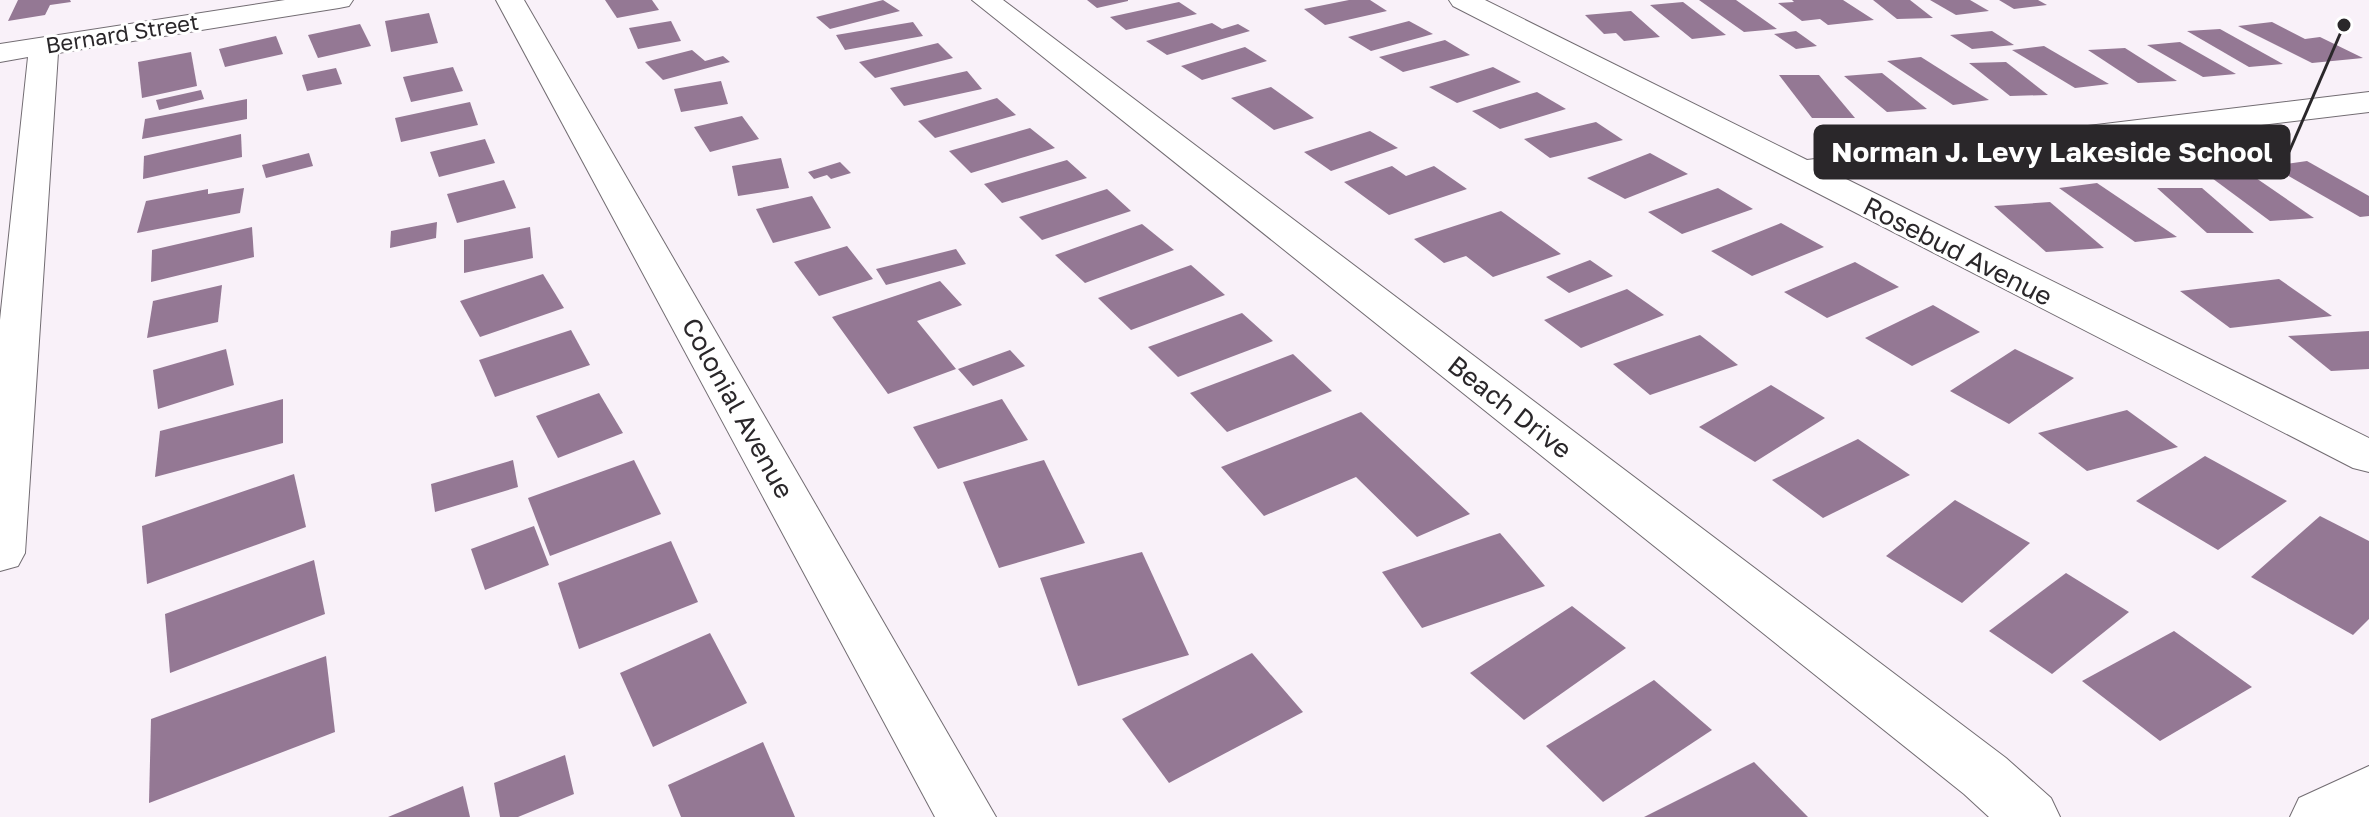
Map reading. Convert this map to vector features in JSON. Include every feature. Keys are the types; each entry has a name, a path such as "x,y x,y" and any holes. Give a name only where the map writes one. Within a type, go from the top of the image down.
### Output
{"street":[{"name":"Bernard Street","path":"0,53 339,0"},
{"name":"Colonial Avenue","path":"510,0 966,817"},
{"name":"Beach Drive","path":"986,0 1985,776 2030,817"},
{"name":"Rosebud Avenue","path":"1463,0 2369,457"},
{"path":"0,553 44,46"},
{"path":"1799,171 2369,102"},
{"path":"2320,817 2369,792"}],"building":[{"path":"18,0 71,2 50,5 45,15 8,21"},
{"path":"605,0 652,0 659,10 617,18"},
{"path":"883,0 900,11 830,29 816,17"},
{"path":"1087,0 1128,0 1128,1 1097,8"},
{"path":"1349,0 1370,0 1387,11 1325,25 1304,9"},
{"path":"1699,0 1736,0 1777,29 1744,32"},
{"path":"1792,0 1843,0 1874,20 1828,25 1820,19 1802,21 1778,3 1794,2"},
{"path":"1873,0 1910,0 1933,18 1897,19"},
{"path":"1930,0 1970,0 1989,11 1956,15"},
{"path":"1999,0 2038,0 2047,5 2014,9"},
{"path":"1179,2 1197,14 1126,30 1110,17"},
{"path":"1683,2 1726,35 1692,39 1650,5"},
{"path":"1631,11 1660,37 1624,41 1616,33 1604,34 1585,15"},
{"path":"429,13 438,43 391,52 385,21"},
{"path":"671,21 681,41 638,49 629,28"},
{"path":"1409,21 1433,34 1371,51 1348,37"},
{"path":"913,22 923,36 845,50 836,35"},
{"path":"2272,22 2305,39 2320,37 2363,58 2312,63 2238,26"},
{"path":"1212,23 1222,29 1238,24 1250,31 1167,55 1146,41"},
{"path":"360,24 371,46 318,58 308,35"},
{"path":"2220,29 2283,64 2249,67 2187,31"},
{"path":"1796,31 1817,46 1796,49 1774,34"},
{"path":"1992,31 2014,45 1972,49 1950,35"},
{"path":"276,36 283,54 225,67 219,49"},
{"path":"1445,40 1470,55 1403,72 1379,57"},
{"path":"2180,42 2236,74 2203,77 2147,45"},
{"path":"938,43 953,58 875,78 859,62"},
{"path":"2044,46 2109,84 2075,88 2012,50"},
{"path":"1245,47 1267,61 1202,80 1181,66"},
{"path":"2125,48 2177,81 2138,83 2088,50"},
{"path":"692,50 705,61 723,56 730,62 663,80 645,62"},
{"path":"191,52 197,86 142,98 138,62"},
{"path":"1921,57 1989,100 1953,105 1887,61"},
{"path":"2006,62 2048,95 2010,96 1969,63"},
{"path":"453,67 463,91 411,102 403,77"},
{"path":"1493,67 1521,82 1457,103 1429,87"},
{"path":"336,68 342,84 307,91 302,75"},
{"path":"967,71 982,89 904,106 890,88"},
{"path":"1882,73 1927,109 1887,112 1844,76"},
{"path":"1779,75 1819,75 1855,118 1812,118"},
{"path":"721,81 728,104 681,112 674,89"},
{"path":"1271,87 1314,118 1274,130 1231,98"},
{"path":"201,90 204,99 159,110 156,100"},
{"path":"1537,92 1566,109 1500,129 1472,111"},
{"path":"997,98 1016,115 935,138 918,121"},
{"path":"247,99 247,119 142,139 145,119"},
{"path":"470,102 478,125 401,142 395,118"},
{"path":"742,116 759,139 710,152 694,127"},
{"path":"1596,122 1623,140 1550,158 1524,139"},
{"path":"1030,128 1055,148 971,173 949,151"},
{"path":"1370,131 1398,148 1331,171 1304,152"},
{"path":"241,134 242,157 143,179 144,156"},
{"path":"485,139 495,163 439,177 430,152"},
{"path":"309,153 313,166 266,178 262,165"},
{"path":"1650,153 1688,174 1625,199 1587,178"},
{"path":"781,158 789,188 738,196 732,166"},
{"path":"1067,160 1087,178 1002,203 984,184"},
{"path":"2307,161 2369,196 2369,216 2360,217 2271,166"},
{"path":"840,162 851,173 831,179 827,175 814,179 808,172"},
{"path":"2237,165 2314,218 2270,221 2197,167"},
{"path":"1392,166 1406,176 1434,166 1467,189 1389,215 1344,182"},
{"path":"504,180 516,208 457,223 447,194"},
{"path":"2097,183 2177,237 2135,242 2059,188"},
{"path":"244,188 240,213 137,233 146,201 208,189 208,194"},
{"path":"1718,188 1753,209 1682,234 1648,212"},
{"path":"2157,188 2202,188 2254,233 2207,233"},
{"path":"1107,189 1131,211 1042,240 1019,217"},
{"path":"812,196 831,228 773,243 756,209"},
{"path":"2050,202 2104,248 2046,252 1994,206"},
{"path":"1501,211 1561,254 1493,277 1466,256 1444,263 1414,239"},
{"path":"437,222 436,238 390,248 391,231"},
{"path":"1781,223 1824,247 1752,276 1711,251"},
{"path":"1142,224 1174,250 1085,283 1055,255"},
{"path":"252,227 254,257 151,282 152,250"},
{"path":"530,227 533,258 464,273 464,240"},
{"path":"847,246 873,279 819,296 794,262"},
{"path":"956,249 966,264 886,285 876,269"},
{"path":"1590,260 1613,276 1569,293 1546,277"},
{"path":"1855,262 1899,287 1827,318 1784,292"},
{"path":"1191,265 1225,295 1131,330 1098,298"},
{"path":"543,274 564,308 480,337 460,301"},
{"path":"2279,279 2332,316 2230,328 2180,291"},
{"path":"940,281 962,305 917,321 956,369 888,394 832,317"},
{"path":"222,285 218,322 147,338 153,301"},
{"path":"1627,289 1664,315 1581,348 1544,320"},
{"path":"1933,305 1980,332 1912,366 1865,338"},
{"path":"1242,313 1273,341 1178,377 1148,347"},
{"path":"571,330 590,365 495,397 479,360"},
{"path":"2369,331 2369,369 2331,371 2288,336"},
{"path":"1700,335 1738,365 1650,395 1613,364"},
{"path":"226,349 234,385 158,409 153,370"},
{"path":"2015,349 2074,378 2009,424 1950,391"},
{"path":"1010,350 1025,366 973,386 958,369"},
{"path":"1293,354 1332,391 1227,432 1190,393"},
{"path":"1771,385 1825,418 1755,462 1699,427"},
{"path":"599,393 623,433 558,458 536,416"},
{"path":"283,399 283,443 155,477 160,431"},
{"path":"1002,399 1028,440 938,469 913,427"},
{"path":"2127,410 2178,447 2087,471 2038,433"},
{"path":"1361,412 1470,514 1417,537 1356,477 1264,516 1221,467"},
{"path":"1858,439 1910,475 1823,518 1772,480"},
{"path":"2205,456 2287,501 2218,550 2136,501"},
{"path":"513,460 518,487 435,512 431,484"},
{"path":"634,460 661,514 550,556 528,498"},
{"path":"1044,460 1085,543 999,568 963,482"},
{"path":"294,474 306,527 147,584 142,526"},
{"path":"1955,500 2030,543 1962,603 1886,556"},
{"path":"2320,516 2369,541 2369,619 2353,635 2251,577"},
{"path":"534,526 549,565 485,590 471,549"},
{"path":"1500,533 1545,586 1422,628 1382,572"},
{"path":"671,541 698,602 579,649 558,583"},
{"path":"1142,552 1189,655 1078,686 1040,578"},
{"path":"314,560 325,614 170,673 165,614"},
{"path":"2066,573 2129,612 2052,674 1989,631"},
{"path":"1572,606 1626,648 1524,720 1470,673"},
{"path":"2174,631 2252,687 2160,741 2082,681"},
{"path":"710,633 747,703 653,747 620,673"},
{"path":"1252,653 1303,712 1169,783 1122,719"},
{"path":"326,656 335,732 149,803 151,719"},
{"path":"1654,680 1712,730 1603,802 1546,746"},
{"path":"763,742 795,817 681,817 668,785"},
{"path":"565,755 574,794 518,817 500,817 494,783"},
{"path":"1754,762 1808,817 1644,817"},
{"path":"463,786 470,817 388,817"}],"place":[{"name":"Norman J. Levy Lakeside School","path":"2344,25"}]}
